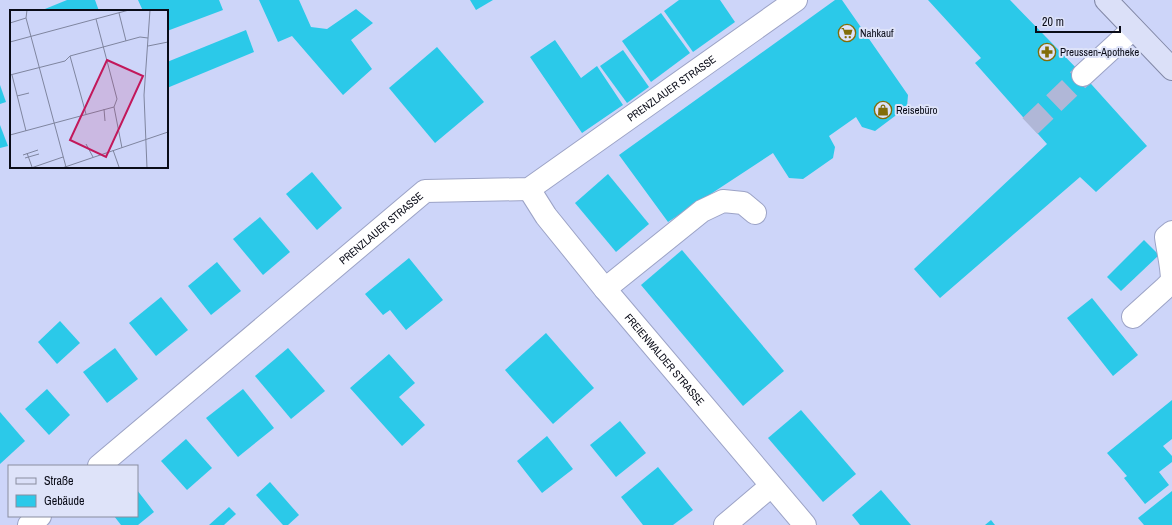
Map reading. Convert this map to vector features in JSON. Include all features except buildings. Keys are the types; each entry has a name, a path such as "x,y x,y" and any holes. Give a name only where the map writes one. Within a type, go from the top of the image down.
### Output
{"main road":[{"path":"1106,0 1172,69"}],"street":[{"name":"PRENZLAUER STRASSE","path":"100,465 425,191 529,189 796,0"},
{"path":"1083,75 1133,29"},
{"name":"FREIENWALDER STRASSE","path":"529,189 546,216 605,289 805,525"},
{"path":"605,289 702,211 723,201 743,203 754,213"},
{"path":"1133,317 1172,281 1172,269 1166,237 1172,232"},
{"path":"725,525 771,486"},
{"path":"29,525 39,517"}],"tunnel":[{"path":"1030,126 1083,75"}],"place":[{"name":"Nahkauf","path":"847,33"},
{"name":"Preussen-Apotheke","path":"1047,52"},
{"name":"Reisebüro","path":"883,110"}]}
